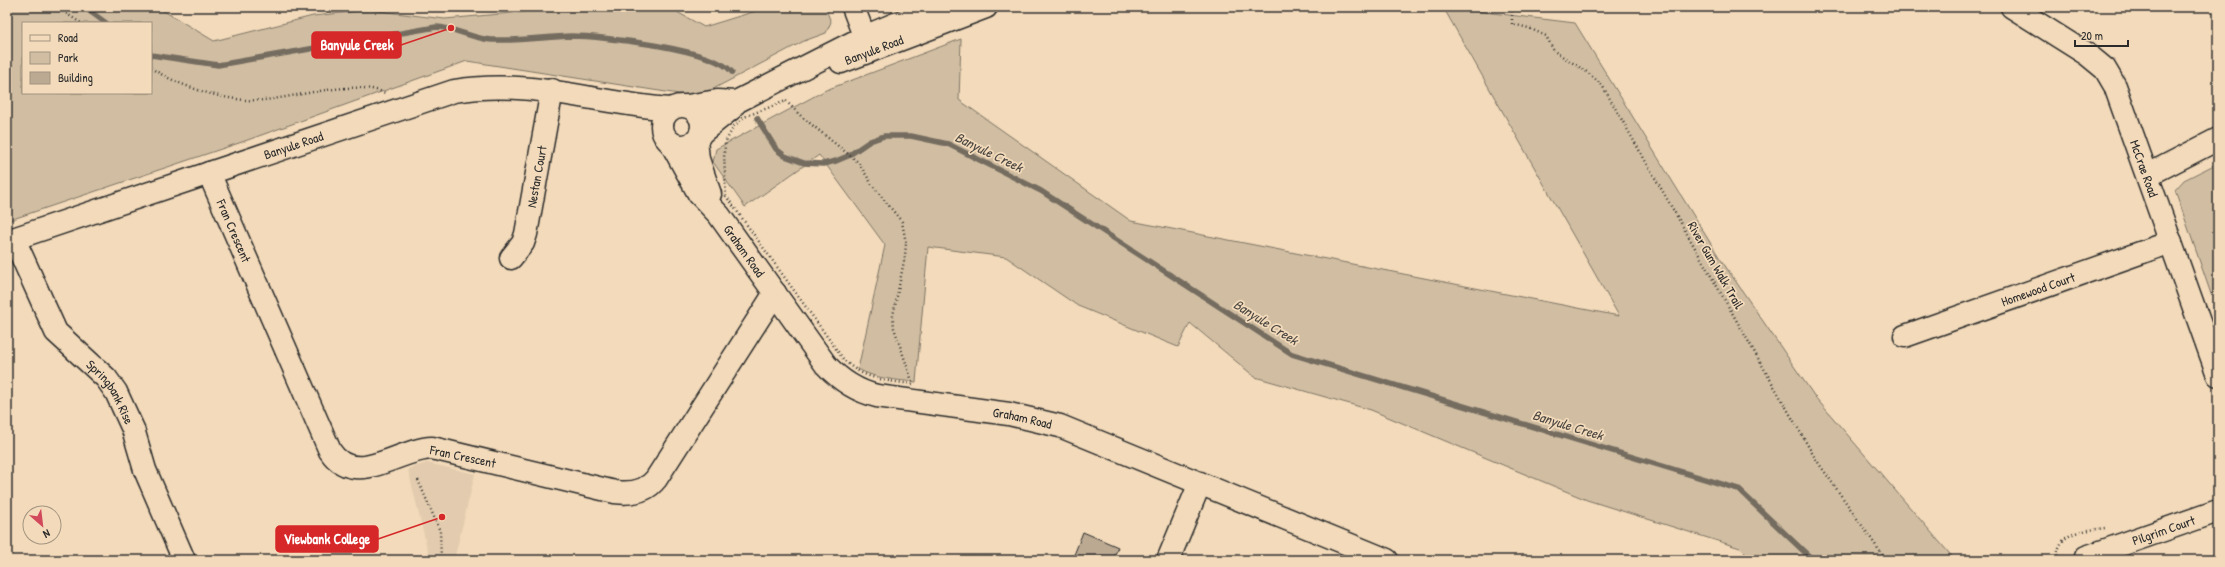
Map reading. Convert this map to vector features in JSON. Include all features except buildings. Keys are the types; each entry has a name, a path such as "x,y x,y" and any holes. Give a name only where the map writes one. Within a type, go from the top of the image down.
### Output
{"street":[{"path":"853,7 867,45"},
{"name":"Banyule Road","path":"11,240 454,91 508,86 552,90 639,106 679,108 717,101 736,102 867,45 936,7"},
{"name":"Banyule Road","path":"867,45 957,19 986,7"},
{"name":"McCrae Road","path":"2012,7 2088,55 2105,69 2115,86 2148,175 2218,375"},
{"name":"Nestan Court","path":"511,258 522,243 526,234 552,90"},
{"name":"Banyule Road","path":"586,96 667,138"},
{"name":"Banyule Road","path":"698,137 731,109 736,102"},
{"path":"679,108 698,114 701,120 698,137 684,146 667,138 663,119 679,108"},
{"name":"Graham Road","path":"698,137 698,159 703,177 719,215"},
{"name":"Graham Road","path":"667,138 699,194 719,215 826,365 836,376 856,389 877,396 1034,419 1086,436 1387,560"},
{"path":"2148,175 2218,139"},
{"name":"Fran Crescent","path":"209,173 330,451 336,460 353,468 372,466 416,450 432,448 615,492 639,492 653,484 775,293"},
{"name":"Springbank Rise","path":"11,240 56,332 70,347 106,378 116,392 133,430 145,470 184,560"},
{"name":"Homewood Court","path":"1905,336 2171,242"},
{"path":"1168,560 1200,483"},
{"name":"Pilgrim Court","path":"2086,558 2218,510"}],"path":[{"path":"56,7 78,22"},
{"name":"River Gum Walk Trail","path":"1512,7 1512,24 1529,28 1546,36 1554,51 1587,72 1602,85 1815,458 1886,560"},
{"path":"786,101 802,116 833,140 858,162 873,186 902,222 906,243 905,256 893,316 894,328 913,384 869,377 854,370 844,360 726,196 724,153 726,141 734,126 744,117 786,101"},
{"path":"418,480 440,531 441,559"}],"shaded area":[{"path":"427,463 475,474 454,560 430,560 408,469"}],"green space":[{"path":"7,7 157,7 214,41 313,16 370,10 445,19 578,7 668,7 704,27 769,7 825,7 831,22 826,33 804,41 698,97 467,61 242,142 7,221"},
{"path":"1443,7 1575,23 1719,257 1815,397 1955,560 1752,560 1740,548 1587,500 1371,410 1255,377 1190,323 1178,347 1078,306 1006,257 928,247 916,382 872,375 858,369 885,245 819,155 745,207 713,162 716,149 826,90 961,39 959,100 1131,221 1619,316"},
{"path":"2218,163 2218,291 2211,294 2175,190 2184,180"}],"waterway":[{"name":"Banyule Creek","path":"84,7 105,22"},
{"name":"Banyule Creek","path":"152,55 218,65 436,27 451,29 478,38 492,40 571,36 631,41 656,45 704,57 721,64 732,72"},
{"name":"Banyule Creek","path":"757,118 776,149 785,156 804,163 823,164 836,161 848,156 870,141 884,136 911,136 948,144 1041,191 1292,354 1738,489 1813,560"}],"place":[{"name":"Banyule Creek","path":"451,28"},
{"name":"Viewbank College","path":"442,517"}]}
